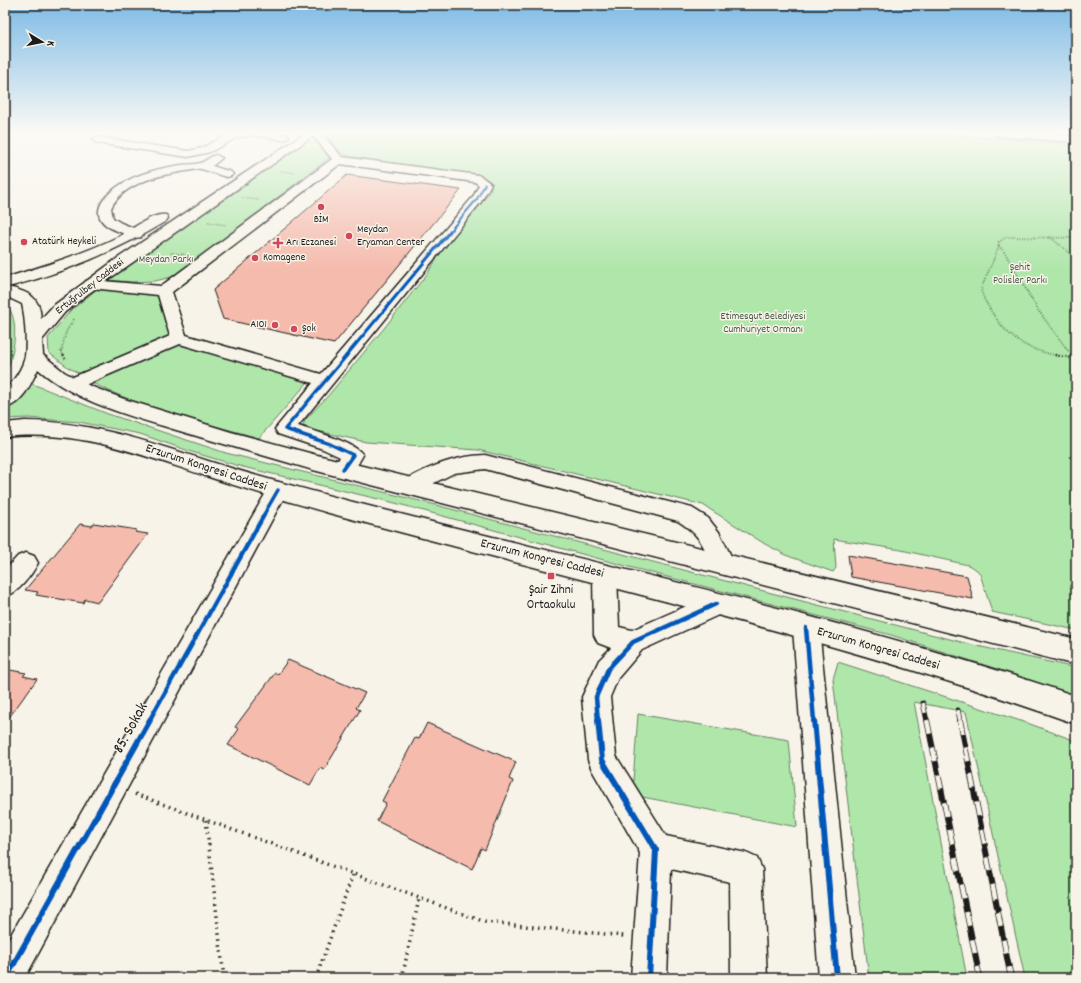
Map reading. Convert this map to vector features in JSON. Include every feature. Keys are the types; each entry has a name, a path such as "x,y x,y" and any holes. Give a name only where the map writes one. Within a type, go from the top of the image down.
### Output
{"main road":[{"path":"215,183 221,179"},
{"name":"Ertuğrulbey Caddesi","path":"34,349 59,309 120,263 244,179"},
{"name":"Ertuğrulbey Caddesi","path":"5,283 69,263 104,249 136,234 170,212"},
{"path":"5,291 13,293 29,301 34,316 34,349 22,384 5,402"},
{"path":"34,349 57,376 83,390 156,418 343,469 1076,652"},
{"name":"Erzurum Kongresi Caddesi","path":"5,430 22,427 83,432 124,442 278,490 806,628 967,674 1076,710"}],"street":[{"path":"136,234 111,224 105,217 105,209 113,197 130,185 145,179"},
{"path":"91,284 164,291 313,179"},
{"path":"343,469 353,455 330,444 285,429 477,199 483,190 484,184 477,179"},
{"path":"164,291 179,338"},
{"path":"72,384 179,338 326,381"},
{"path":"412,486 445,468 465,462 485,462 684,514 700,524 707,533 723,564"},
{"name":"85. Sokak","path":"6,978 278,490"},
{"path":"5,587 26,563"},
{"path":"606,575 607,635 633,642"},
{"path":"648,978 656,850 602,760 596,697 608,668 633,642 716,604"},
{"path":"806,628 837,978"},
{"path":"656,850 746,869 750,978"}],"path":[{"path":"207,222 246,229"},
{"path":"1075,359 1043,353 1015,340 1004,330 987,306 981,295 981,290 999,246 999,242 1006,237 1076,238"},
{"path":"1050,237 1076,258"},
{"path":"999,246 1005,253 1038,310 1075,359"},
{"path":"113,786 484,922 651,938"},
{"path":"206,820 224,978"},
{"path":"316,978 352,874"},
{"path":"402,978 419,898"}],"green space":[{"name":"Meydan Parkı","path":"253,179 302,179 172,277 155,281 132,282 107,280"},
{"name":"Etimesgut Belediyesi Cumhuriyet Ormanı","path":"486,179 1076,179 1076,630 992,612 980,574 977,570 968,565 901,550 834,539 836,568 833,572 788,556 765,544 703,505 478,450 366,442 309,429 303,426 305,420 327,397 427,274 452,235 486,197 491,190 490,181"},
{"path":"97,289 161,295 173,336 82,375 69,368 49,353 48,338 70,311"},
{"path":"5,304 10,310 15,328 11,359 5,375"},
{"path":"181,343 308,382 259,438 195,421 130,400 91,382"},
{"path":"30,383 108,414 226,453 428,503 973,645 1076,668 1076,698 1028,679 891,635 633,568 395,503 239,466 140,434 79,422 28,418 5,419 5,407"},
{"path":"838,662 1030,724 1076,741 1076,978 1025,978 966,712 914,702 967,978 869,978 833,679"},
{"path":"638,714 789,740 797,827 632,795"}],"building":[{"name":"Meydan Eryaman Center","path":"342,179 376,179 461,190 334,344 223,319 213,290"},
{"path":"94,523 137,530 135,532 148,534 98,602 85,599 83,603 36,595 38,592 25,590 80,524 92,526"},
{"path":"848,555 967,576 973,599 851,577"},
{"path":"288,660 365,693 356,708 360,710 324,770 320,768 310,785 228,745 239,729 235,727 275,673 278,674"},
{"path":"5,669 26,673 23,676 37,679 5,723"},
{"path":"427,723 516,762 509,779 513,781 485,850 481,848 472,869 377,821 386,803 382,801 415,738 419,739"}],"railway":[{"path":"923,703 927,721"},
{"path":"958,710 960,721"},
{"path":"927,720 980,978"},
{"path":"960,720 1011,978"}],"cycle path":[{"path":"343,469 353,455 330,444 285,429 477,199 485,184"},
{"path":"6,978 278,490"},
{"path":"649,978 656,850 602,760 596,697 608,669 633,642 716,604"},
{"path":"806,628 837,978"}],"place":[{"name":"BİM","path":"321,207"},
{"name":"Meydan Eryaman Center","path":"349,236"},
{"name":"Atatürk Heykeli","path":"24,242"},
{"name":"Arı Eczanesi","path":"278,243"},
{"name":"Komagene","path":"255,258"},
{"name":"A101","path":"275,325"},
{"name":"Şok","path":"294,329"},
{"name":"Şair Zihni Ortaokulu","path":"551,576"}],"park label":[{"name":"Şehit Polisler Parkı","path":"1020,274"}]}
